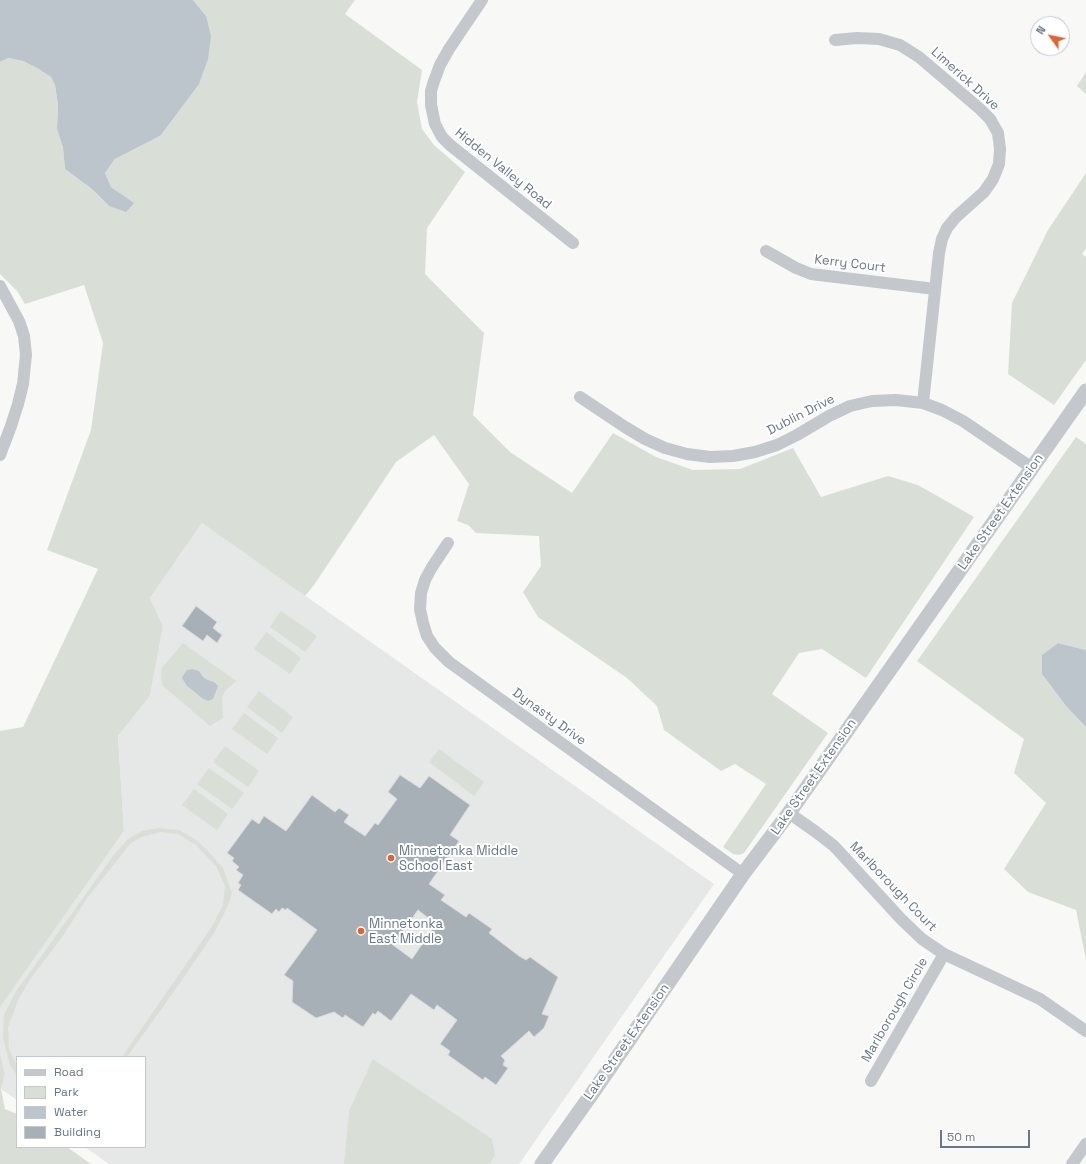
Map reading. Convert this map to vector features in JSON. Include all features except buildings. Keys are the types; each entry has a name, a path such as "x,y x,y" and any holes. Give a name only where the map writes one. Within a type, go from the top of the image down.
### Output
{"street":[{"name":"Hidden Valley Road","path":"482,0 449,49 434,81 431,91 431,106 435,124 442,137 450,145 573,243"},
{"name":"Limerick Drive","path":"835,40 857,38 879,39 900,45 919,57 980,109 990,119 998,133 1000,149 999,164 993,179 984,192 947,228 942,239 923,403"},
{"name":"Kerry Court","path":"766,251 796,268 811,274 935,289"},
{"path":"0,286 20,320 24,336 26,355 23,384 18,404 0,455"},
{"name":"Lake Street Extension","path":"542,1164 743,874 789,813 1086,391"},
{"name":"Dublin Drive","path":"580,397 625,427 652,442 665,448 687,454 710,457 732,456 755,452 777,445 850,406 872,401 896,400 923,403 942,410 963,421 1032,468"},
{"name":"Dynasty Drive","path":"448,543 432,567 425,580 421,593 420,609 423,623 427,636 435,648 449,662 743,874"},
{"name":"Marlborough Court","path":"789,813 834,846 901,919 922,939 944,954 1040,1000 1086,1031"},
{"name":"Marlborough Circle","path":"871,1080 944,954"},
{"path":"1072,1164 1086,1144"}],"shaded area":[{"name":"Minnetonka Middle School East","path":"202,523 714,884 519,1164 109,1164 86,1148 146,1148 146,1056 16,1056 16,1099 1,1089 5,1074 0,1053 0,1006 124,831 118,736 150,696 163,626 150,598"}],"green space":[{"path":"193,0 355,0 345,14 422,70 417,102 422,129 434,145 465,172 427,228 425,274 484,333 473,415 510,452 572,493 613,433 656,457 693,470 740,469 793,448 821,497 888,476 918,485 974,517 866,678 822,649 799,653 772,694 828,733 744,853 739,855 733,854 723,847 766,784 735,764 721,771 664,730 657,706 627,678 538,617 523,592 541,566 539,536 476,533 468,525 457,521 469,484 434,435 396,462 314,585 305,596 202,523 150,598 163,626 150,696 118,736 124,831 0,1007 0,731 23,727 98,569 47,550 91,430 103,343 84,285 25,304 17,291 0,274 0,62 8,58 23,61 51,77 55,85 58,105 57,129 63,148 65,169 92,189 109,206 133,203 111,187 105,173 115,159 160,136 206,16"},
{"path":"1086,72 1086,94 1077,86"},
{"path":"1086,173 1086,248 1082,254 1086,257 1086,360 1054,405 1008,374 1012,303 1048,230"},
{"path":"1076,437 1086,444 1086,650 1058,643 1042,655 1042,674 1066,706 1086,727 1086,960 1076,910 1028,892 1004,869 1046,803 1014,773 1024,739 917,661"},
{"path":"281,611 317,636 305,652 270,627"},
{"path":"266,632 301,658 290,674 254,649"},
{"path":"183,643 236,681 225,691 222,697 223,718 210,726 163,686 161,677 162,668","holes":["187,670 199,671 203,677 214,682 202,698 187,686 183,678"]},
{"path":"259,691 293,717 282,733 247,707"},
{"path":"244,713 278,738 267,754 232,729"},
{"path":"225,746 259,771 248,787 213,762"},
{"path":"439,749 484,782 474,796 429,762"},
{"path":"209,768 244,793 232,809 197,784"},
{"path":"194,789 228,814 217,830 182,805"},
{"path":"159,828 179,830 195,839 223,868 232,893 227,908 214,933 175,990 128,1056 123,1056 211,928 223,905 225,886 216,866 196,845 178,834 161,832 141,837 130,844 88,897 62,937 31,978 19,998 8,1027 9,1049 16,1064 16,1074 10,1065 3,1038 4,1015 15,993 113,856 128,839 142,831"},
{"path":"0,1053 5,1074 1,1089 5,1109 16,1114 16,1148 68,1148 91,1164 0,1164"},
{"path":"373,1059 492,1139 495,1156 489,1164 344,1164 349,1111"}],"water":[{"path":"0,0 193,0 206,16 211,36 208,59 199,84 160,136 115,159 105,173 111,187 134,203 126,212 109,206 92,189 65,169 63,148 57,129 58,105 55,85 51,77 23,61 8,58 0,62"},
{"path":"1058,643 1086,650 1086,727 1066,706 1042,674 1042,655"},
{"path":"193,669 199,671 203,677 214,682 218,686 213,699 208,701 202,698 187,686 182,678 187,670"}],"place":[{"name":"Minnetonka Middle School East","path":"391,858"},
{"name":"Minnetonka East Middle","path":"361,931"}]}
